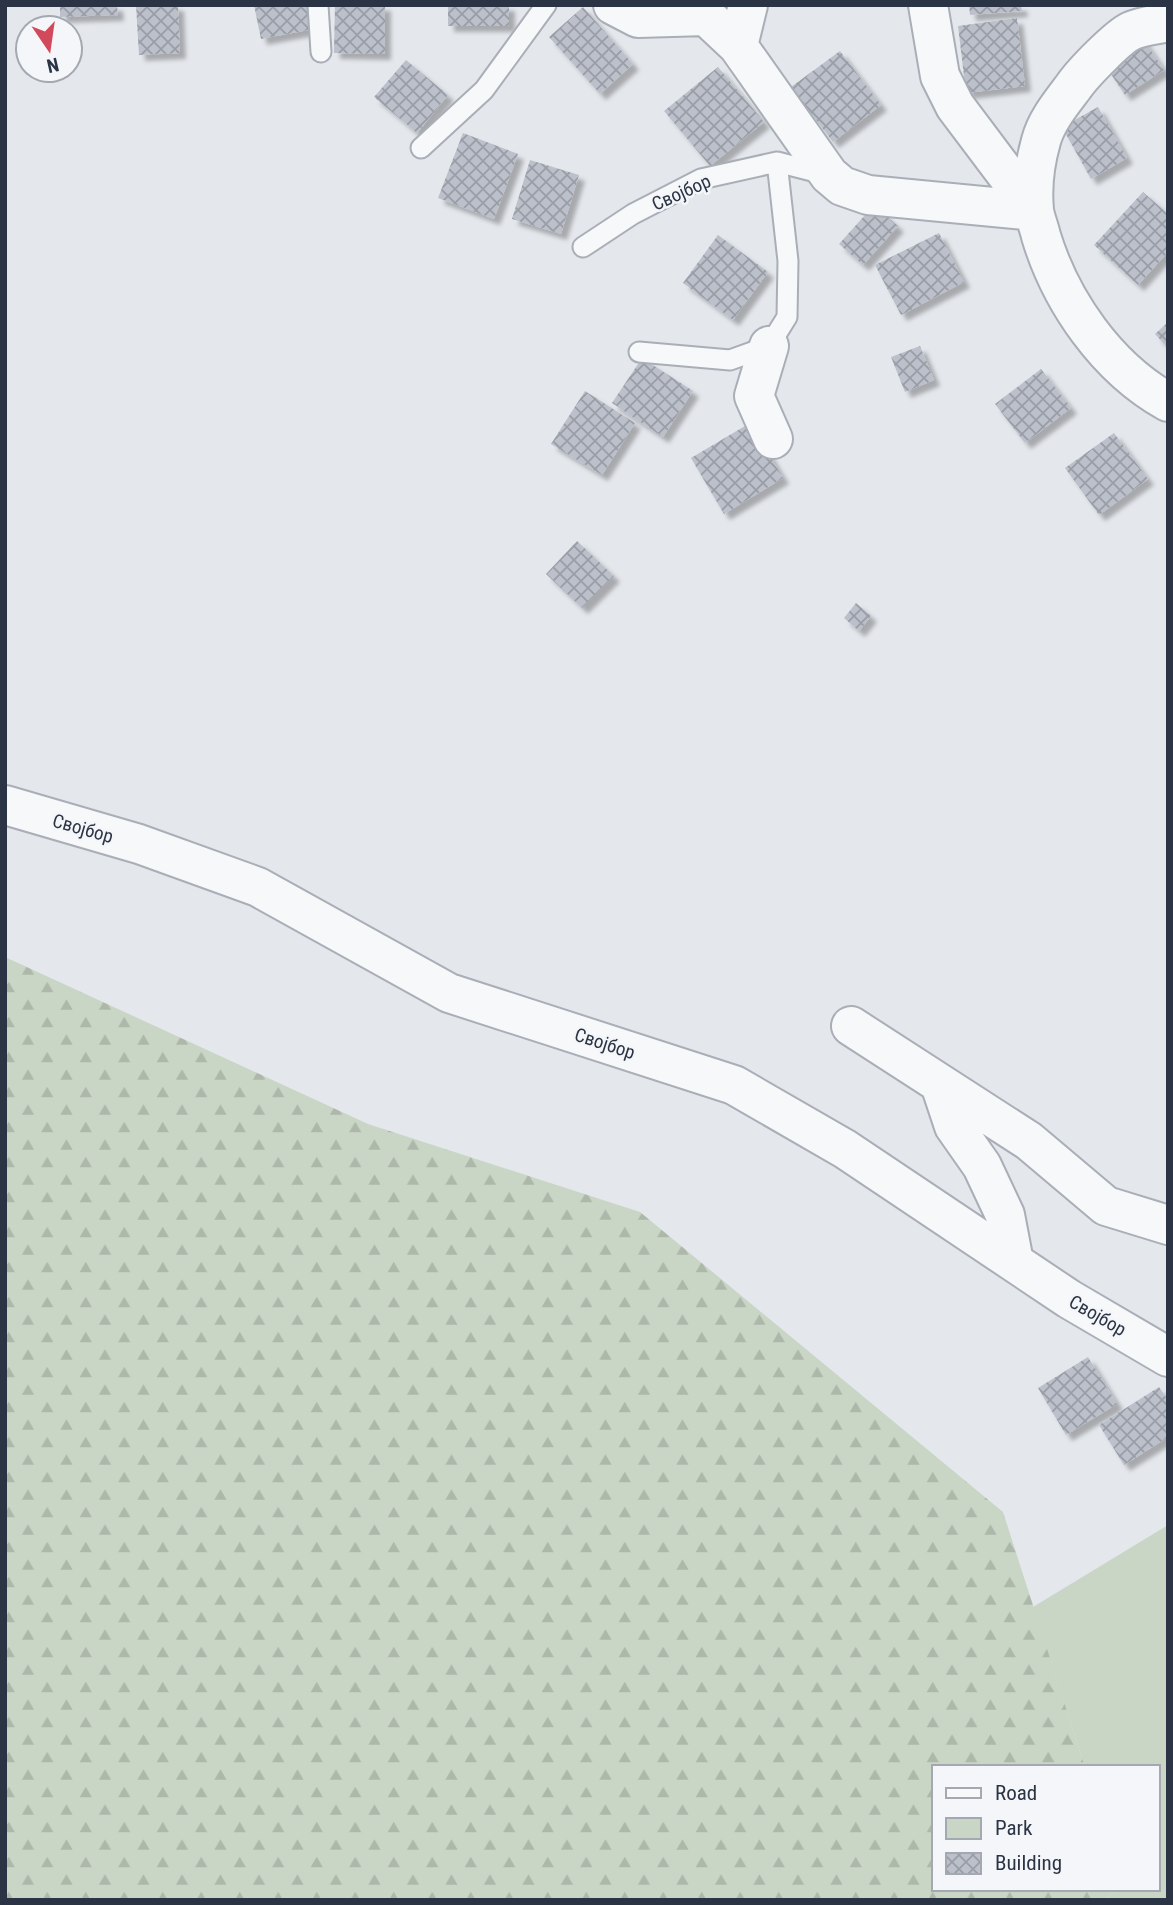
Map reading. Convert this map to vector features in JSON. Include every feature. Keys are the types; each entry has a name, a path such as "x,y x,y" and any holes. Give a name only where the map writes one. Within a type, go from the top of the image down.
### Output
{"street":[{"name":"Својбор","path":"613,5 638,18 706,16 738,46 829,175 842,187 868,195 1034,211"},
{"path":"738,46 748,5"},
{"path":"929,5 940,76 955,106 1034,211"},
{"path":"1168,22 1130,31 1082,75 1058,107 1041,138 1035,177 1034,211 1046,252 1057,276 1088,328 1125,372 1147,390 1168,402"},
{"path":"769,346 754,396 773,439"},
{"name":"Својбор","path":"5,805 139,844 258,887 449,993 734,1084 845,1149 1069,1299 1168,1357"},
{"path":"851,1026 1029,1141 1106,1206 1168,1225"},
{"path":"940,1084 954,1126 982,1166 1005,1215 1014,1262"}],"lane":[{"path":"318,5 321,52"},
{"path":"421,148 484,90 546,5"},
{"path":"639,352 730,360 769,346 787,317 788,261 777,162"},
{"name":"Својбор","path":"583,247 634,214 701,179 777,162 829,175"}],"green space":[{"path":"5,957 368,1124 640,1212 1003,1512 1084,1765 932,1765 932,1891 1115,1891 1104,1900 5,1900"},
{"path":"1168,1525 1168,1900 1104,1900 1115,1891 1159,1891 1159,1765 1084,1765 1033,1607"}],"building":[{"path":"60,5 117,5 118,15 84,16 84,14 60,14"},
{"path":"136,5 178,5 180,53 139,55"},
{"path":"254,5 308,5 313,29 261,39"},
{"path":"335,5 385,5 385,54 334,53"},
{"path":"448,5 509,5 509,26 448,26"},
{"path":"969,5 1021,5 1022,11 970,15"},
{"path":"583,7 633,64 600,94 549,37"},
{"path":"1017,18 1025,86 966,93 958,26"},
{"path":"1141,36 1164,70 1125,95 1103,62"},
{"path":"840,51 881,105 833,142 791,87"},
{"path":"406,60 448,95 417,133 374,97"},
{"path":"718,67 764,122 710,166 664,111"},
{"path":"1098,107 1127,158 1091,179 1062,127"},
{"path":"463,133 518,154 494,219 438,198"},
{"path":"530,160 579,175 561,234 512,219"},
{"path":"1143,192 1168,214 1168,252 1138,285 1094,245"},
{"path":"874,205 898,226 863,265 839,244"},
{"path":"939,233 964,282 901,315 875,265"},
{"path":"718,235 768,272 733,320 683,283"},
{"path":"1168,322 1168,348 1155,334"},
{"path":"920,346 934,380 905,392 891,357"},
{"path":"642,358 693,391 663,437 612,403"},
{"path":"1041,369 1071,408 1025,443 995,404"},
{"path":"585,391 635,423 602,475 551,444"},
{"path":"750,423 783,478 724,514 691,458"},
{"path":"1114,433 1148,479 1099,515 1065,468"},
{"path":"577,541 614,576 582,608 546,574"},
{"path":"856,603 871,616 859,631 844,618"},
{"path":"1088,1357 1117,1404 1066,1435 1038,1388"},
{"path":"1159,1387 1168,1400 1168,1437 1124,1465 1099,1425"}]}
